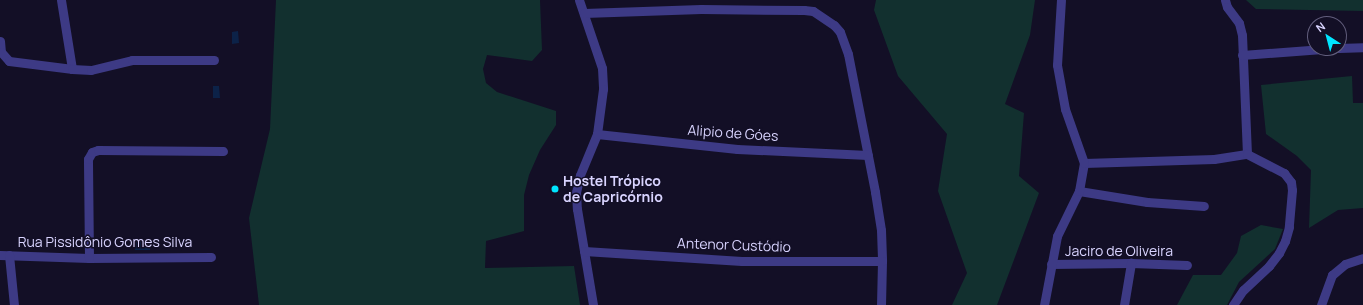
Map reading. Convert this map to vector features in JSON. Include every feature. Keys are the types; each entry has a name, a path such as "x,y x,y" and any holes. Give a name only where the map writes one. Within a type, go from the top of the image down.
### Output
{"street":[{"path":"61,0 72,69"},
{"path":"579,0 602,68 603,89 597,134 580,175 576,192 577,209 593,305"},
{"path":"1044,305 1057,236 1079,191 1084,163 1065,109 1057,66 1061,0"},
{"path":"1225,0 1241,28 1247,154"},
{"path":"584,13 701,9 804,10 818,14 834,25 840,32 844,41 868,155 881,230 881,305"},
{"path":"0,40 1,52 9,61 72,69 91,70 132,60 214,60"},
{"path":"1347,48 1363,47"},
{"path":"1242,55 1307,50"},
{"name":"Alipio de Góes","path":"597,134 737,149 868,155"},
{"path":"89,258 88,160 90,155 98,150 223,151"},
{"path":"1084,163 1214,160 1247,154 1284,173 1291,182 1292,190 1289,227 1279,253 1269,266 1243,290 1233,305"},
{"path":"1079,191 1148,202 1204,206"},
{"name":"Antenor Custódio","path":"584,251 742,261 882,261"},
{"path":"4,255 14,305"},
{"name":"Rua Pissidônio Gomes Silva","path":"4,255 89,258 211,256"},
{"path":"1321,305 1332,275 1345,264 1363,258"},
{"path":"1124,305 1130,263"},
{"name":"Jaciro de Oliveira","path":"1051,264 1130,263 1187,265"}],"green space":[{"path":"276,0 540,0 542,50 532,61 487,55 483,69 486,83 497,92 556,111 556,125 540,150 529,175 524,195 524,231 486,241 485,268 574,266 580,305 259,305 249,218 270,129"},
{"path":"876,0 1035,0 1030,35 1005,104 1024,113 1019,176 1039,193 997,305 952,305 967,273 938,191 947,134 898,76 874,10"},
{"path":"1246,0 1363,0 1363,11 1256,9"},
{"path":"1352,76 1353,103 1363,103 1363,208 1338,210 1309,228 1311,170 1297,156 1266,134 1261,85"},
{"path":"1261,225 1283,229 1275,249 1239,282 1227,305 1177,305 1193,275 1221,275 1237,253 1241,236"}],"water":[{"path":"238,31 239,43 232,44 232,32"},
{"path":"213,86 219,86 220,98 213,98"},
{"path":"150,241 150,250 135,250 134,242"}],"place":[{"name":"Hostel Trópico de Capricórnio","path":"555,189"}]}
